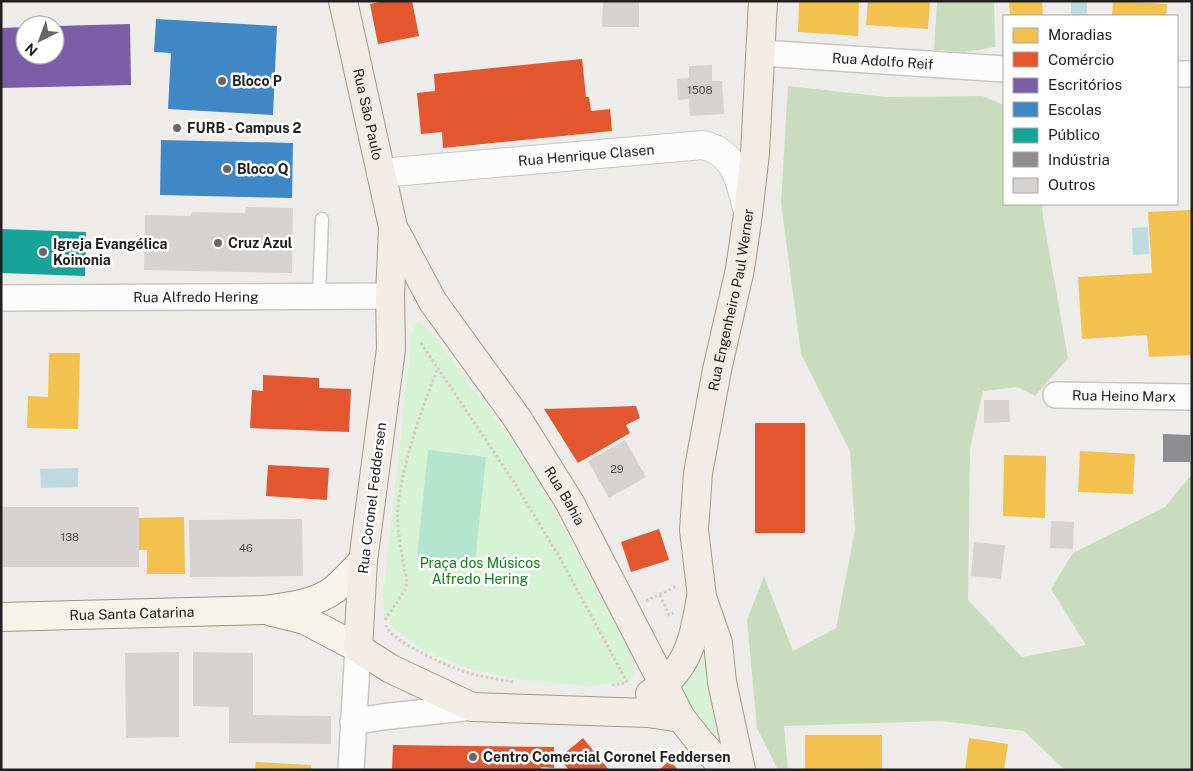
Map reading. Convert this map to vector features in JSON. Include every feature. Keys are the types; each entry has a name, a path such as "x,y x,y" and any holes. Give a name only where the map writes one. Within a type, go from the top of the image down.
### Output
{"main road":[{"name":"Rua São Paulo","path":"343,1 393,227"},
{"name":"Rua Engenheiro Paul Werner","path":"741,770 722,682 718,643 700,586 694,530 698,473 717,370 740,269 748,214 755,153 763,1"},
{"name":"Rua Coronel Feddersen","path":"358,648 372,615 363,561 391,349 390,296 393,227"},
{"name":"Rua Bahia","path":"393,227 433,302 517,418 570,503 626,612 644,689 681,718 726,770"},
{"name":"Rua Santa Catarina","path":"1,617 264,610 289,607 320,598 334,589 363,561"},
{"name":"Rua Engenheiro Paul Werner","path":"644,689 678,672 694,636 700,586"},
{"name":"Rua Santa Catarina","path":"264,610 305,620 358,648"},
{"path":"358,648 391,669 472,707 606,700 644,689"},
{"path":"606,700 648,713 681,718"}],"street":[{"name":"Rua Adolfo Reif","path":"761,52 1003,68"},
{"path":"1178,74 1192,74"},
{"name":"Rua Henrique Clasen","path":"381,173 703,145 717,148 734,165 748,214"},
{"name":"Rua Alfredo Hering","path":"1,298 390,296"},
{"name":"Rua Heino Marx","path":"1056,394 1192,397"},
{"name":"Rua Coronel Feddersen","path":"351,770 358,648"},
{"path":"353,722 472,707"}],"lane":[{"path":"319,296 322,219"}],"path":[{"path":"421,343 512,479 644,689 606,700"},
{"path":"438,368 406,467 398,508 398,529 407,583 405,590 372,615 396,638 440,662 471,674 517,682"},
{"path":"626,612 700,586"}],"green space":[{"path":"937,1 994,1 995,47 965,52 934,50"},
{"path":"788,86 887,97 982,96 1003,105 1003,205 1042,205 1068,358 1035,396 1018,387 983,391 970,448 968,600 1022,657 1086,645 1051,589 1073,553 1165,507 1192,474 1192,770 1065,770 1024,731 941,721 784,726 788,770 778,770 757,728 747,620 764,576 793,651 836,628 855,530 850,451 801,354 781,203"},
{"name":"Praça dos Músicos Alfredo Hering","path":"420,322 432,333 532,469 634,661 635,673 629,681 588,686 517,679 471,669 422,650 390,625 384,613 383,596 412,334 416,323"},
{"path":"428,450 486,457 475,563 417,557"},
{"path":"700,656 713,662 731,761 704,733 682,689"}],"water":[{"path":"1071,1 1087,1 1087,15 1071,15"},
{"path":"1148,227 1149,254 1133,255 1132,228"},
{"path":"78,468 78,487 41,488 40,469"}],"building: Moradias":[{"path":"799,1 859,1 858,36 798,32"},
{"path":"868,1 930,1 928,29 866,25"},
{"path":"1009,1 1042,1 1043,15 1010,15"},
{"path":"1113,1 1167,4 1166,15 1112,15"},
{"path":"1192,210 1192,355 1149,357 1147,335 1082,339 1078,277 1152,273 1148,212"},
{"path":"49,353 80,353 78,429 27,428 28,396 48,397"},
{"path":"1080,451 1135,454 1133,494 1078,492"},
{"path":"1004,455 1046,456 1045,518 1003,516"},
{"path":"184,517 185,574 147,574 147,550 139,550 139,518"},
{"path":"805,735 882,735 882,770 805,770"},
{"path":"969,738 1008,744 1004,770 965,770"},
{"path":"256,762 311,765 311,770 255,770"}],"building: Comércio":[{"path":"383,1 412,1 419,36 378,44 370,4"},
{"path":"582,59 586,97 589,97 591,111 610,109 612,131 443,148 442,132 421,134 417,93 435,91 434,74"},
{"path":"263,375 319,378 319,388 351,389 349,432 250,428 252,390 263,391"},
{"path":"636,406 640,418 626,425 630,433 578,463 544,409"},
{"path":"755,423 805,423 805,533 755,533"},
{"path":"268,465 329,468 327,500 266,496"},
{"path":"659,529 669,560 631,572 621,542"},
{"path":"583,738 609,770 569,770 559,758"},
{"name":"Centro Comercial Coronel Feddersen","path":"393,745 554,747 554,768 541,767 541,770 392,770"},
{"path":"670,760 678,770 659,770"}],"building: Escritórios":[{"path":"130,24 131,85 1,88 1,28 15,27 15,65 65,65 65,26"}],"building: Escolas":[{"name":"Bloco P","path":"156,19 277,26 273,115 168,109 171,53 154,52"},
{"name":"Bloco Q","path":"161,140 293,143 292,198 160,195"}],"building: Público":[{"name":"Igreja Evangélica Koinonia","path":"1,229 86,232 85,276 1,273"}],"building: Indústria":[{"path":"1163,434 1190,435 1190,462 1163,462"}],"building: Outros":[{"path":"603,1 639,1 639,27 602,27"},
{"path":"712,65 712,81 722,81 724,114 690,116 689,99 678,100 677,79 689,78 689,66"},
{"name":"Cruz Azul","path":"246,207 293,208 292,273 144,270 145,215 191,216 192,212 245,213"},
{"path":"984,400 1009,400 1010,422 984,423"},
{"path":"625,440 646,477 609,498 588,461"},
{"path":"1,507 139,507 139,567 1,567"},
{"path":"302,519 303,576 190,577 189,520"},
{"path":"1051,521 1074,522 1073,549 1050,548"},
{"path":"974,542 1005,545 1001,579 971,576"},
{"path":"179,652 179,737 126,738 125,653"},
{"path":"193,652 253,653 253,715 331,716 331,744 229,743 229,707 193,706"}],"place":[{"name":"Bloco P","path":"222,81"},
{"name":"FURB - Campus 2","path":"177,128"},
{"name":"Bloco Q","path":"227,169"},
{"name":"Cruz Azul","path":"218,243"},
{"name":"Igreja Evangélica Koinonia","path":"43,252"},
{"name":"Centro Comercial Coronel Feddersen","path":"473,757"}]}
